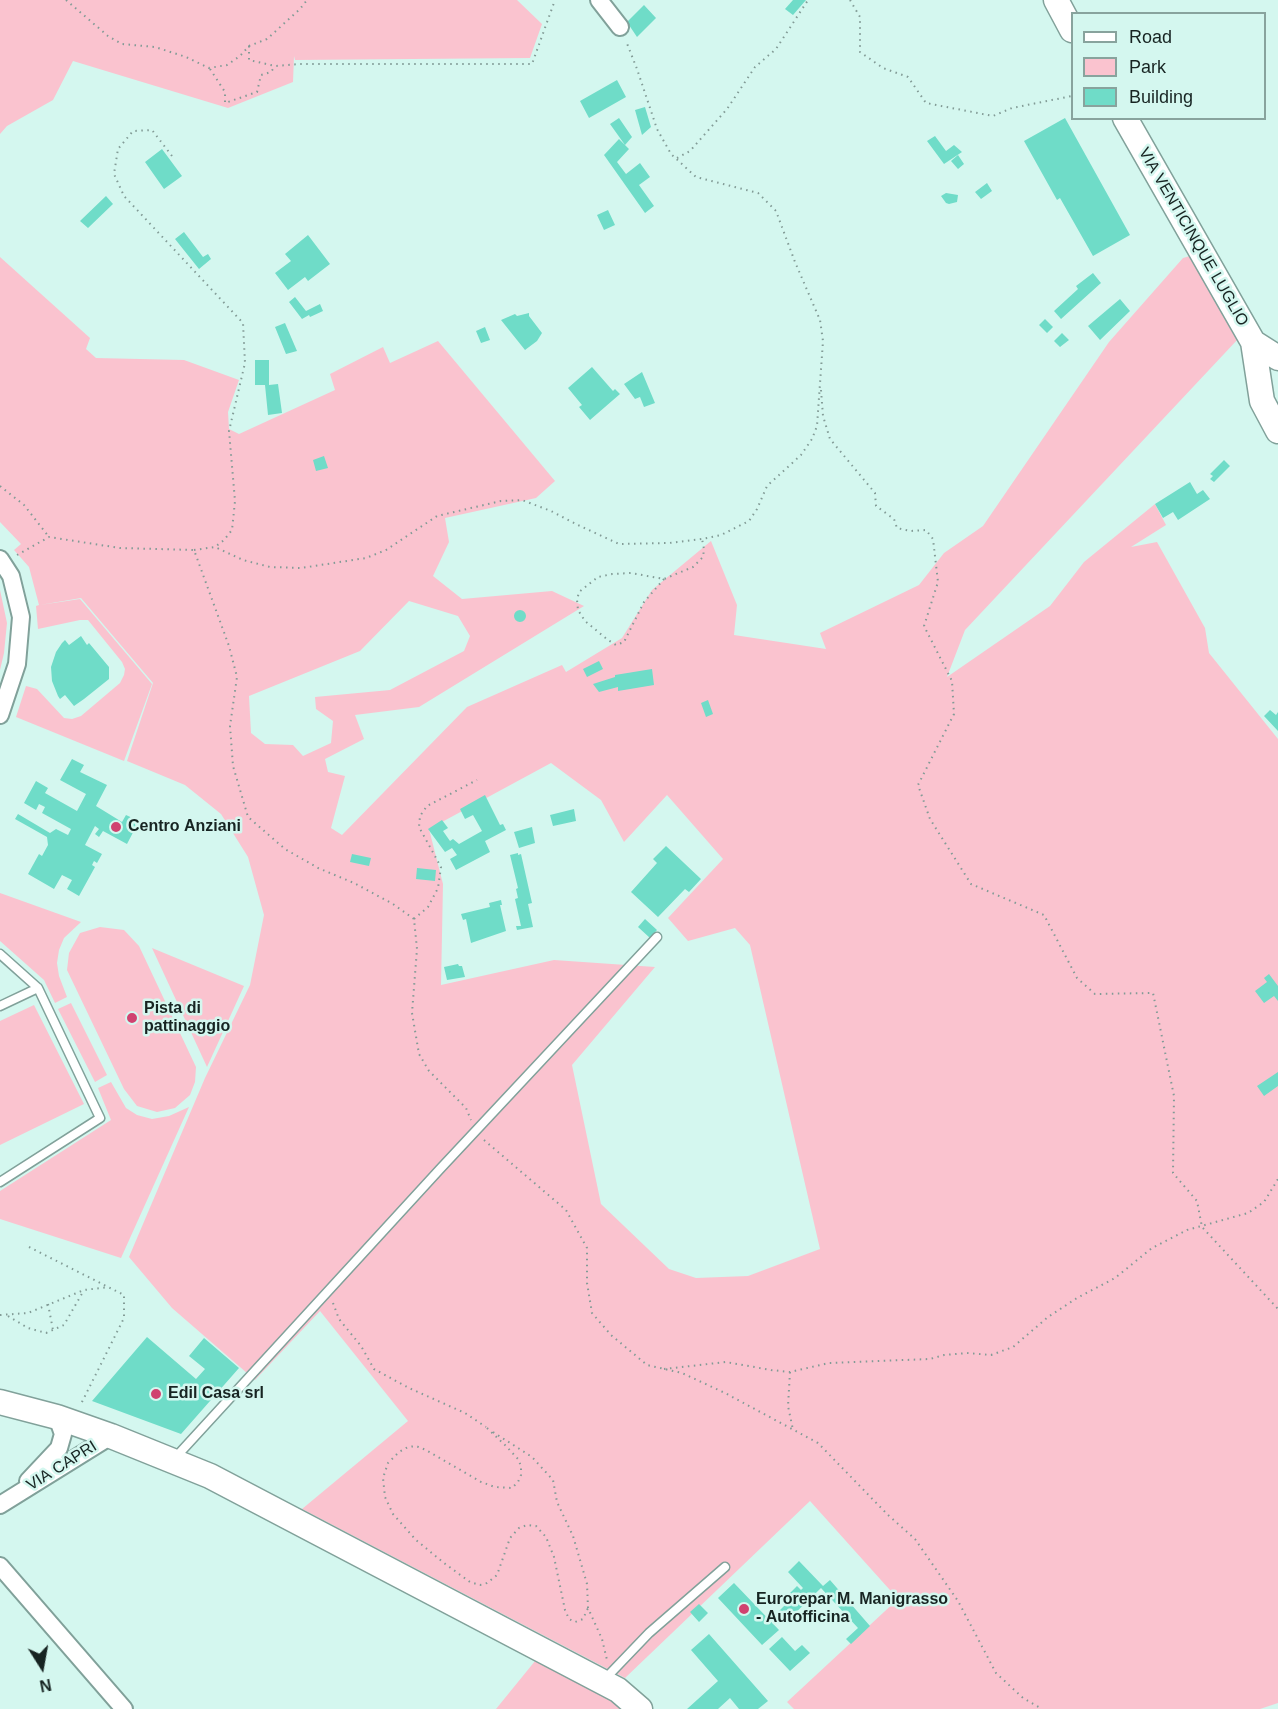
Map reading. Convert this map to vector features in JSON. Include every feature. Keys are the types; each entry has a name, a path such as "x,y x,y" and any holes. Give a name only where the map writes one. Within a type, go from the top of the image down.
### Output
{"main road":[{"path":"1056,0 1071,28"},
{"name":"VIA VENTICINQUE LUGLIO","path":"1126,120 1266,350"},
{"path":"1266,350 1262,401 1278,431"},
{"path":"0,1402 111,1436 210,1476 607,1677 640,1709"}],"street":[{"path":"599,0 621,27"},
{"path":"0,715 17,664 21,617 11,576 1,561"},
{"name":"VIA CAPRI","path":"4,1502 59,1448 64,1420"},
{"name":"VIA CAPRI","path":"4,1502 111,1436"},
{"path":"0,1566 124,1709"}],"lane":[{"path":"173,1461 657,937"},
{"path":"0,954 38,988 100,1119 0,1182"},
{"path":"0,1006 38,988"},
{"path":"607,1677 649,1633 725,1567"}],"path":[{"path":"66,0 108,36 122,44 155,47 186,57 209,68 225,92 225,103 257,92 261,75 271,72 275,66"},
{"path":"209,68 227,65 249,46 267,39 307,0"},
{"path":"249,46 249,60 275,66 299,64 532,64 555,0"},
{"path":"677,158 690,151 727,109 755,67 776,49 808,0"},
{"path":"850,0 860,17 860,52 883,68 908,77 926,103 993,116 1012,108 1071,96"},
{"path":"215,547 243,560 270,567 301,568 334,563 366,558 386,550 437,516 501,501 522,500 551,511 619,544 669,543 702,539 721,535 749,520 757,509 767,486 801,455 812,439 817,426 823,341 820,320 776,211 758,193 696,177 671,154 657,129 621,27"},
{"path":"1,561 49,537 120,548 194,550 215,547 232,530 235,501 229,431 245,363 243,323 124,196 114,174 118,149 132,131 152,130 172,156"},
{"path":"820,382 823,416 830,439 876,492 876,506 894,519 897,528 910,531 926,530 933,539 938,582 924,626 952,681 954,714 918,785 930,819 971,884 1044,915 1077,978 1095,994 1153,993 1174,1096 1173,1173 1197,1201 1202,1227 1278,1309"},
{"path":"0,486 24,505 49,537"},
{"path":"664,579 630,573 598,577 579,592 578,610 585,621 608,640 616,645 624,642 644,602 664,579 693,567 703,557 705,549 702,539"},
{"path":"194,550 220,619 237,677 230,726 233,766 248,817 285,849 318,868 354,883 393,904 414,920 417,949 412,1013 419,1054 429,1071 466,1108 482,1138 566,1210 587,1248 587,1283 592,1313 611,1335 647,1365 682,1373 725,1392 818,1443 830,1453 888,1515 915,1539 958,1601 996,1673 1023,1698 1042,1709"},
{"path":"414,920 428,907 438,888 441,867 419,826 420,816 427,806 477,780"},
{"path":"661,1369 726,1362 790,1372 829,1363 930,1359 967,1353 991,1355 1012,1347 1048,1317 1077,1298 1115,1278 1152,1248 1188,1230 1248,1213 1264,1202 1278,1179"},
{"path":"29,1246 124,1295 124,1318 64,1420"},
{"path":"0,1315 28,1312 84,1290 109,1287"},
{"path":"7,1315 28,1328 46,1333 64,1325 84,1290"},
{"path":"328,1291 339,1319 361,1346 374,1369 465,1413 532,1457 553,1480 557,1502 573,1536 587,1584 588,1608 602,1639 607,1677"},
{"path":"48,1304 53,1330"},
{"path":"790,1372 788,1406 793,1430"},
{"path":"487,1428 518,1459 521,1466 521,1475 512,1488 495,1487 481,1482 426,1450 416,1446 408,1447 399,1452 388,1464 383,1478 385,1497 393,1514 416,1540 444,1563 470,1582 480,1585 487,1583 497,1575 510,1538 519,1528 527,1525 536,1526 546,1537 554,1557 565,1610 569,1618 575,1622 583,1619 588,1608"}],"green space":[{"path":"0,0 517,0 542,24 530,58 295,60 294,56 293,82 228,108 73,61 53,100 7,126 0,134"},
{"path":"1197,254 1239,338 965,630 947,677 1050,606 1084,562 1155,504 1166,525 1131,547 1157,542 1205,628 1209,653 1278,739 1278,1703 1260,1709 794,1709 787,1702 898,1599 810,1501 625,1678 302,1509 408,1421 320,1311 255,1380 172,1308 129,1257 205,1078 250,985 264,915 248,857 221,814 185,785 127,761 153,683 81,598 40,605 80,599 152,684 124,761 16,717 26,686 37,689 64,718 72,719 81,716 120,683 125,669 122,662 88,620 38,629 36,606 39,605 29,567 14,550 21,544 0,522 0,257 90,338 86,349 96,358 184,360 239,380 228,412 229,429 239,434 335,390 330,374 383,347 390,363 438,341 555,481 536,498 445,518 449,542 433,576 462,599 552,591 584,606 419,707 355,715 364,739 325,759 328,772 345,776 331,828 342,835 467,707 562,665 566,672 622,638 652,590 711,541 737,605 734,635 826,649 820,633 919,585 944,553 983,526 1109,342 1183,258","holes":["409,601 458,616 470,636 464,651 390,690 315,697 316,709 333,721 331,743 303,756 293,745 265,744 251,733 249,696 360,651","551,763 601,800 624,842 667,795 723,859 668,918 688,941 735,928 750,945 820,1249 748,1276 696,1278 669,1269 601,1204 572,1065 655,967 554,960 441,985 443,884 429,829"]},
{"path":"0,590 7,623 0,670"},
{"path":"0,893 81,922 64,938 59,950 57,963 59,976 67,997 55,1003 44,980 0,941"},
{"name":"Pista di pattinaggio","path":"100,927 124,930 139,946 196,1067 195,1082 190,1095 175,1108 157,1112 137,1106 124,1089 67,970 69,953 80,933"},
{"path":"152,948 244,986 207,1067"},
{"path":"71,1003 107,1075 95,1082 58,1009"},
{"path":"34,1005 84,1104 0,1145 0,1021"},
{"path":"111,1082 126,1108 137,1115 152,1119 169,1116 189,1107 121,1258 0,1219 0,1191 111,1120 98,1088"},
{"path":"544,1650 642,1709 496,1709"}],"building":[{"path":"793,0 806,0 793,15 785,9"},
{"path":"644,5 656,18 637,37 627,22"},
{"path":"617,80 626,97 589,118 580,101"},
{"path":"645,107 651,127 642,135 635,110"},
{"path":"619,118 632,137 625,145 610,124"},
{"path":"1065,118 1130,235 1093,256 1060,198 1057,200 1024,141"},
{"path":"935,136 946,151 954,145 962,152 944,164 927,141"},
{"path":"619,139 629,149 617,162 626,174 640,163 650,177 639,185 654,206 645,213 604,155"},
{"path":"162,149 182,176 164,189 145,162"},
{"path":"958,155 964,164 958,169 951,161"},
{"path":"987,183 992,191 981,199 975,192"},
{"path":"946,193 958,195 957,202 946,203 941,196"},
{"path":"106,196 113,204 88,228 80,221"},
{"path":"608,210 615,225 604,230 597,215"},
{"path":"184,232 203,257 208,254 211,259 199,269 175,239"},
{"path":"308,235 330,264 308,281 305,277 288,290 275,273 291,261 285,254"},
{"path":"1093,273 1101,283 1061,319 1054,311 1078,289 1076,286"},
{"path":"295,297 306,311 320,304 323,311 302,319 289,302"},
{"path":"1120,299 1130,311 1100,340 1088,326"},
{"path":"529,313 542,333 537,341 525,350 501,320 515,314 517,316"},
{"path":"1045,319 1053,327 1047,333 1039,325"},
{"path":"285,323 297,351 286,354 275,327"},
{"path":"485,327 490,340 481,343 476,331"},
{"path":"1062,333 1069,340 1060,347 1054,341"},
{"path":"255,360 269,360 269,385 278,384 282,413 268,415 265,385 255,385"},
{"path":"592,367 613,391 615,389 620,394 590,420 579,407 582,405 568,388"},
{"path":"642,372 655,403 644,407 640,397 635,399 624,384"},
{"path":"324,456 328,468 316,471 313,460"},
{"path":"1224,460 1230,466 1214,482 1210,479 1213,476 1210,474"},
{"path":"1190,482 1197,494 1203,490 1210,499 1178,520 1173,512 1163,518 1155,504"},
{"path":"520,610 526,616 520,622 514,616"},
{"path":"81,636 109,667 109,679 74,706 65,695 60,699 58,696 52,681 51,667 62,643 65,640 69,645"},
{"path":"599,661 603,669 587,677 583,669"},
{"path":"652,669 654,685 618,691 618,687 599,692 593,684 615,677 615,675"},
{"path":"708,700 713,714 706,717 701,703"},
{"path":"1270,710 1276,715 1278,712 1278,731 1264,716"},
{"name":"Centro Anziani","path":"72,759 84,765 80,772 107,785 96,806 122,822 126,815 139,821 127,844 103,831 99,837 95,834 99,829 95,826 85,845 102,854 97,863 94,861 92,865 95,867 79,896 67,889 72,880 62,875 54,889 28,874 39,854 42,856 48,845 47,837 15,819 18,814 50,833 56,829 68,835 71,829 42,813 45,807 39,804 36,810 24,803 36,781 48,788 45,793 77,811 86,794 60,780"},
{"path":"485,795 500,825 503,824 506,830 485,841 490,852 456,870 450,859 457,855 452,848 445,852 428,829 442,820 448,828 443,831 450,841 453,839 459,844 482,831 473,815 465,819 460,809"},
{"path":"574,809 576,821 553,826 550,815"},
{"path":"532,827 535,843 519,848 514,832"},
{"path":"666,846 701,879 689,892 685,889 658,917 631,892 657,863 653,859"},
{"path":"518,853 518,855 521,854 532,903 528,904 533,927 517,930 516,926 521,926 515,899 518,898 516,889 518,888 510,855"},
{"path":"352,854 371,858 369,866 350,862"},
{"path":"417,868 436,870 435,881 416,879"},
{"path":"501,900 506,931 471,943 466,919 463,920 461,914 490,907 489,903"},
{"path":"645,919 657,930 650,938 638,927"},
{"path":"458,964 462,966 465,977 447,980 444,967"},
{"path":"1269,974 1278,986 1278,1001 1274,996 1264,1003 1255,991 1267,982 1264,978"},
{"path":"1278,1072 1278,1086 1264,1096 1257,1086"},
{"path":"147,1337 196,1379 205,1369 189,1356 204,1338 239,1368 181,1434 92,1401"},
{"path":"799,1561 823,1586 830,1580 870,1626 851,1644 846,1639 858,1628 821,1588 786,1622 777,1613 789,1601 786,1597 797,1586 801,1590 803,1588 788,1572"},
{"name":"Eurorepar M. Manigrasso - Autofficina","path":"734,1583 779,1630 762,1645 718,1598"},
{"path":"699,1604 708,1613 699,1622 690,1612"},
{"path":"709,1634 768,1701 758,1709 739,1709 730,1698 718,1709 687,1709 718,1681 691,1650"},
{"path":"782,1637 795,1651 802,1645 810,1653 790,1671 769,1649"}],"place":[{"name":"Centro Anziani","path":"116,827"},
{"name":"Pista di pattinaggio","path":"132,1018"},
{"name":"Edil Casa srl","path":"156,1394"},
{"name":"Eurorepar M. Manigrasso - Autofficina","path":"744,1609"}]}
